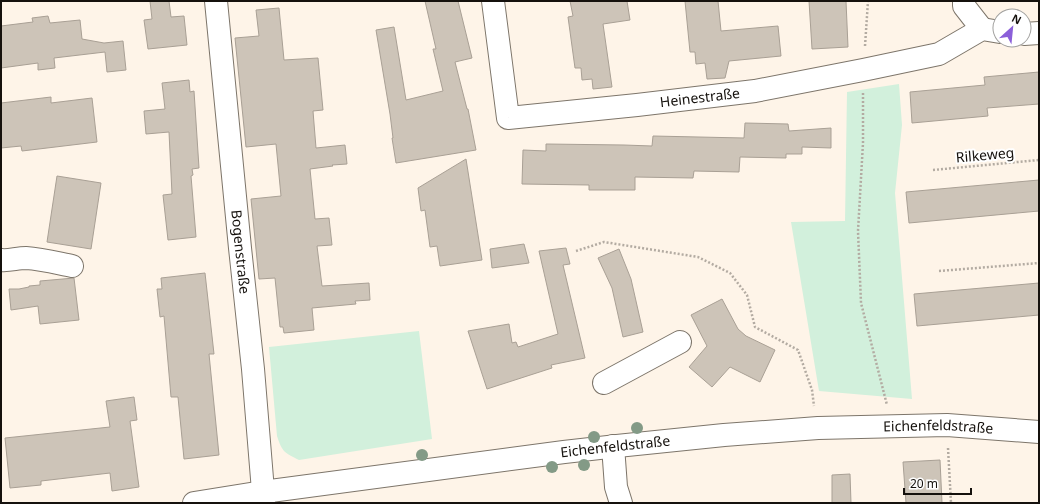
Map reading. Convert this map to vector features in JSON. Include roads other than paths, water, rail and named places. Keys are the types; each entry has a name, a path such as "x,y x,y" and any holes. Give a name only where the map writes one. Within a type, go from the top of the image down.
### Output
{"street":[{"name":"Bogenstraße","path":"216,1 253,368 263,498"},
{"name":"Heinestraße","path":"493,1 508,118 629,106 755,91 939,54 991,30"},
{"path":"964,1 964,6 991,30"},
{"path":"1,260 6,261 24,258 72,266"},
{"path":"604,383 680,342"},
{"name":"Eichenfeldstraße","path":"194,503 263,498 613,446 724,435 818,428 947,425 1039,432"},
{"path":"613,446 616,487 621,503"}]}
